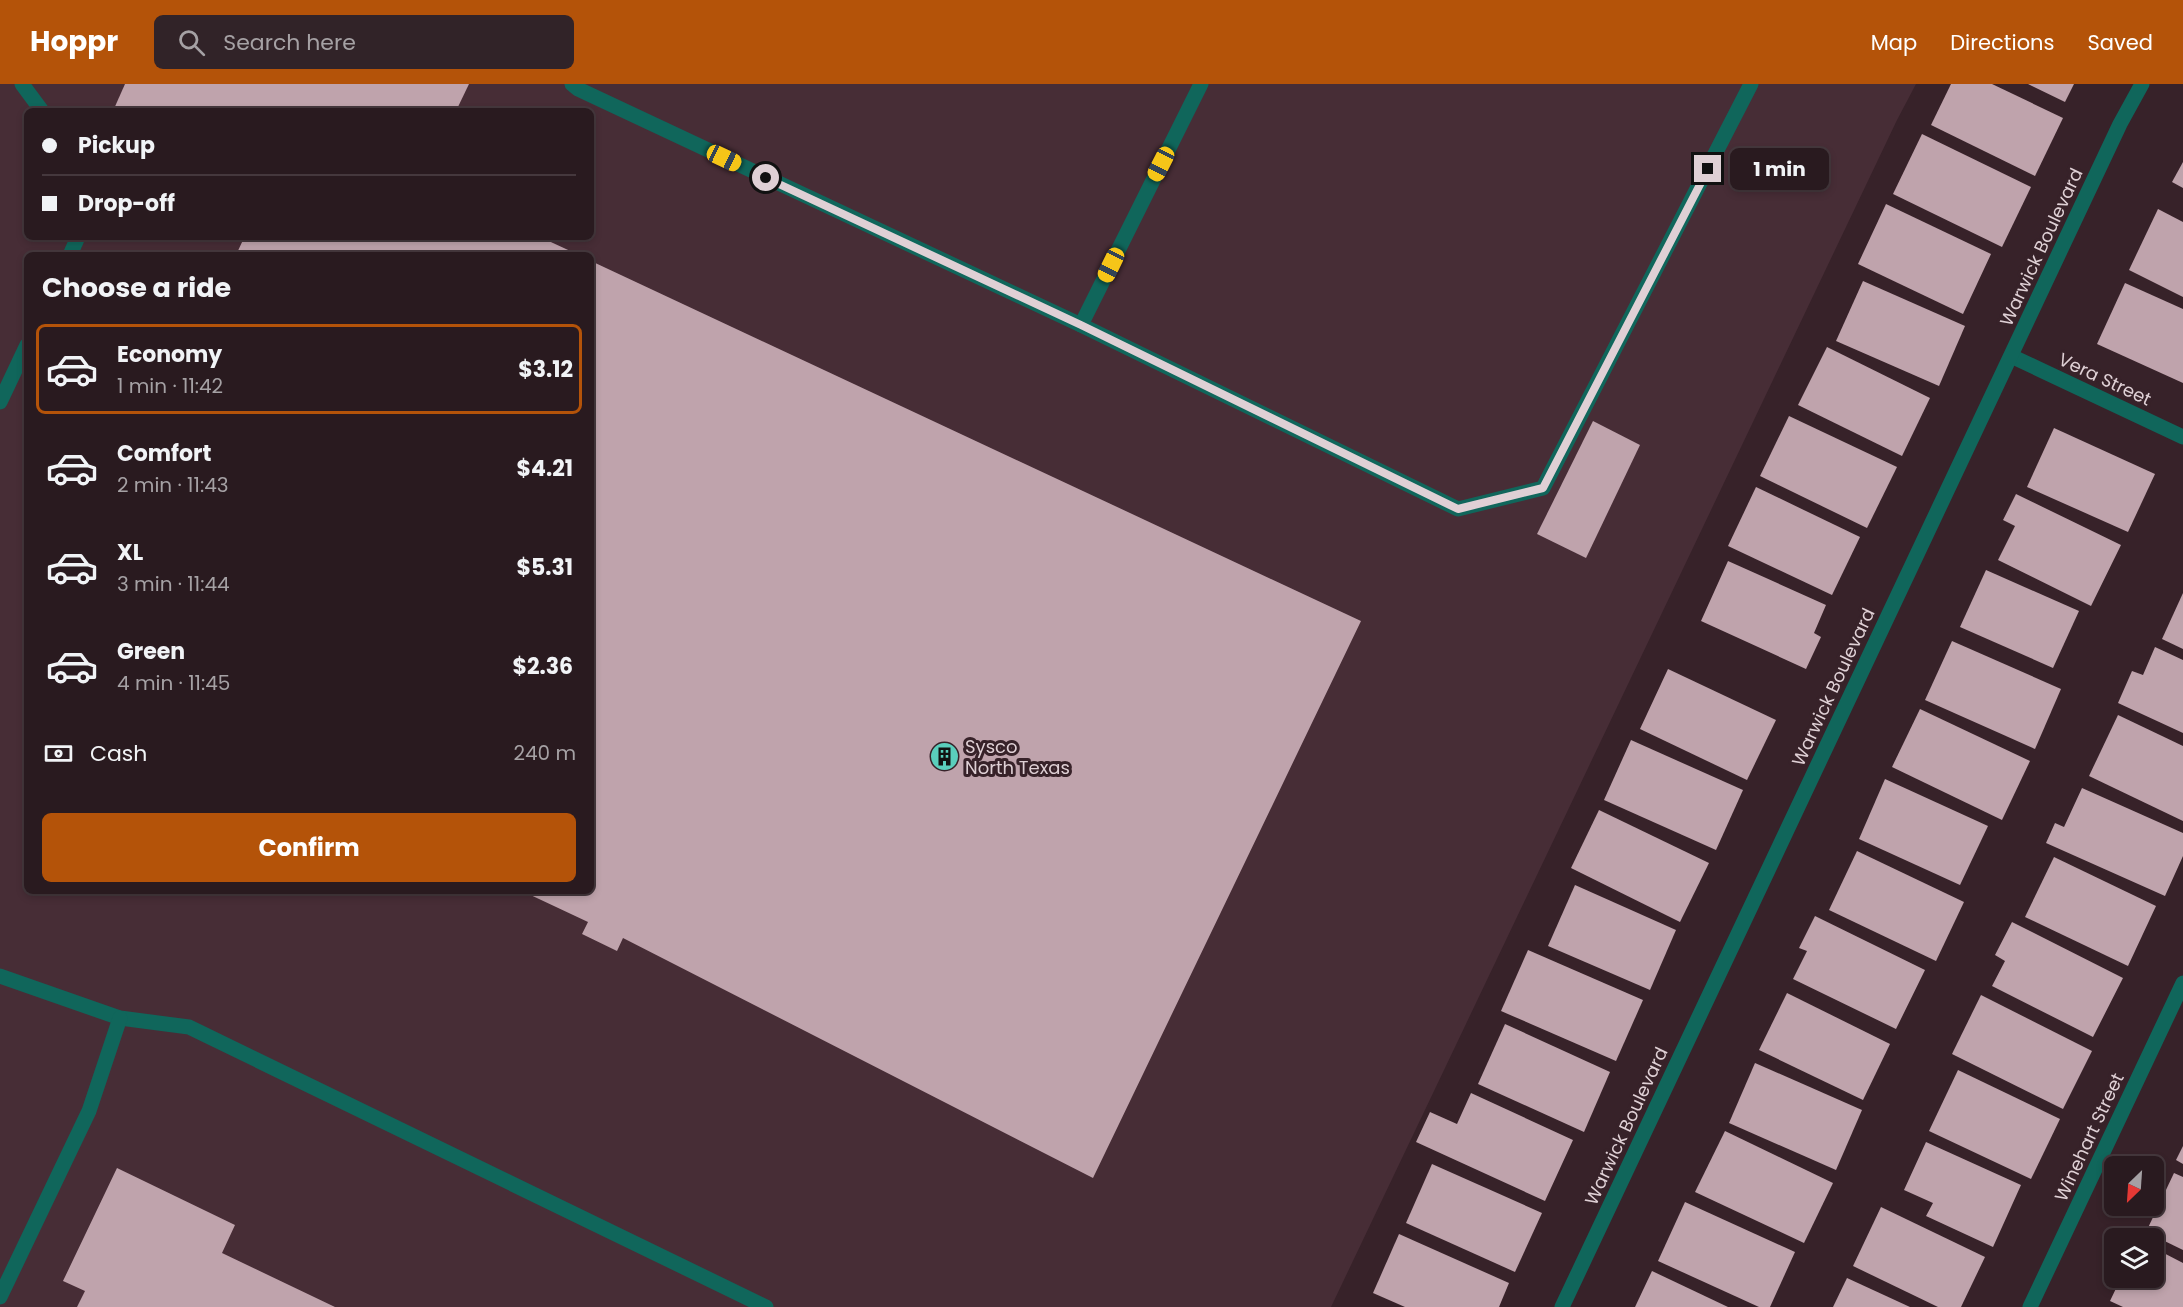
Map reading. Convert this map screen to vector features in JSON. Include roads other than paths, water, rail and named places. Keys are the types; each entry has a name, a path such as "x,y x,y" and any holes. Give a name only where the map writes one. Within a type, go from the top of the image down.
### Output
{"street":[{"path":"22,84 40,108"},
{"path":"572,84 578,89 1081,325 1458,509 1543,488 1751,84"},
{"path":"1081,325 1201,84"},
{"name":"Warwick Boulevard","path":"1562,1307 2120,124 2142,84"},
{"path":"0,402 24,351"},
{"name":"Vera Street","path":"2011,356 2183,437"},
{"path":"0,976 120,1018 189,1027 766,1307"},
{"name":"Winehart Street","path":"2030,1307 2183,983"},
{"path":"0,1297 89,1111 120,1018"}],"place":[{"name":"Sysco North Texas","path":"944,756"}]}
